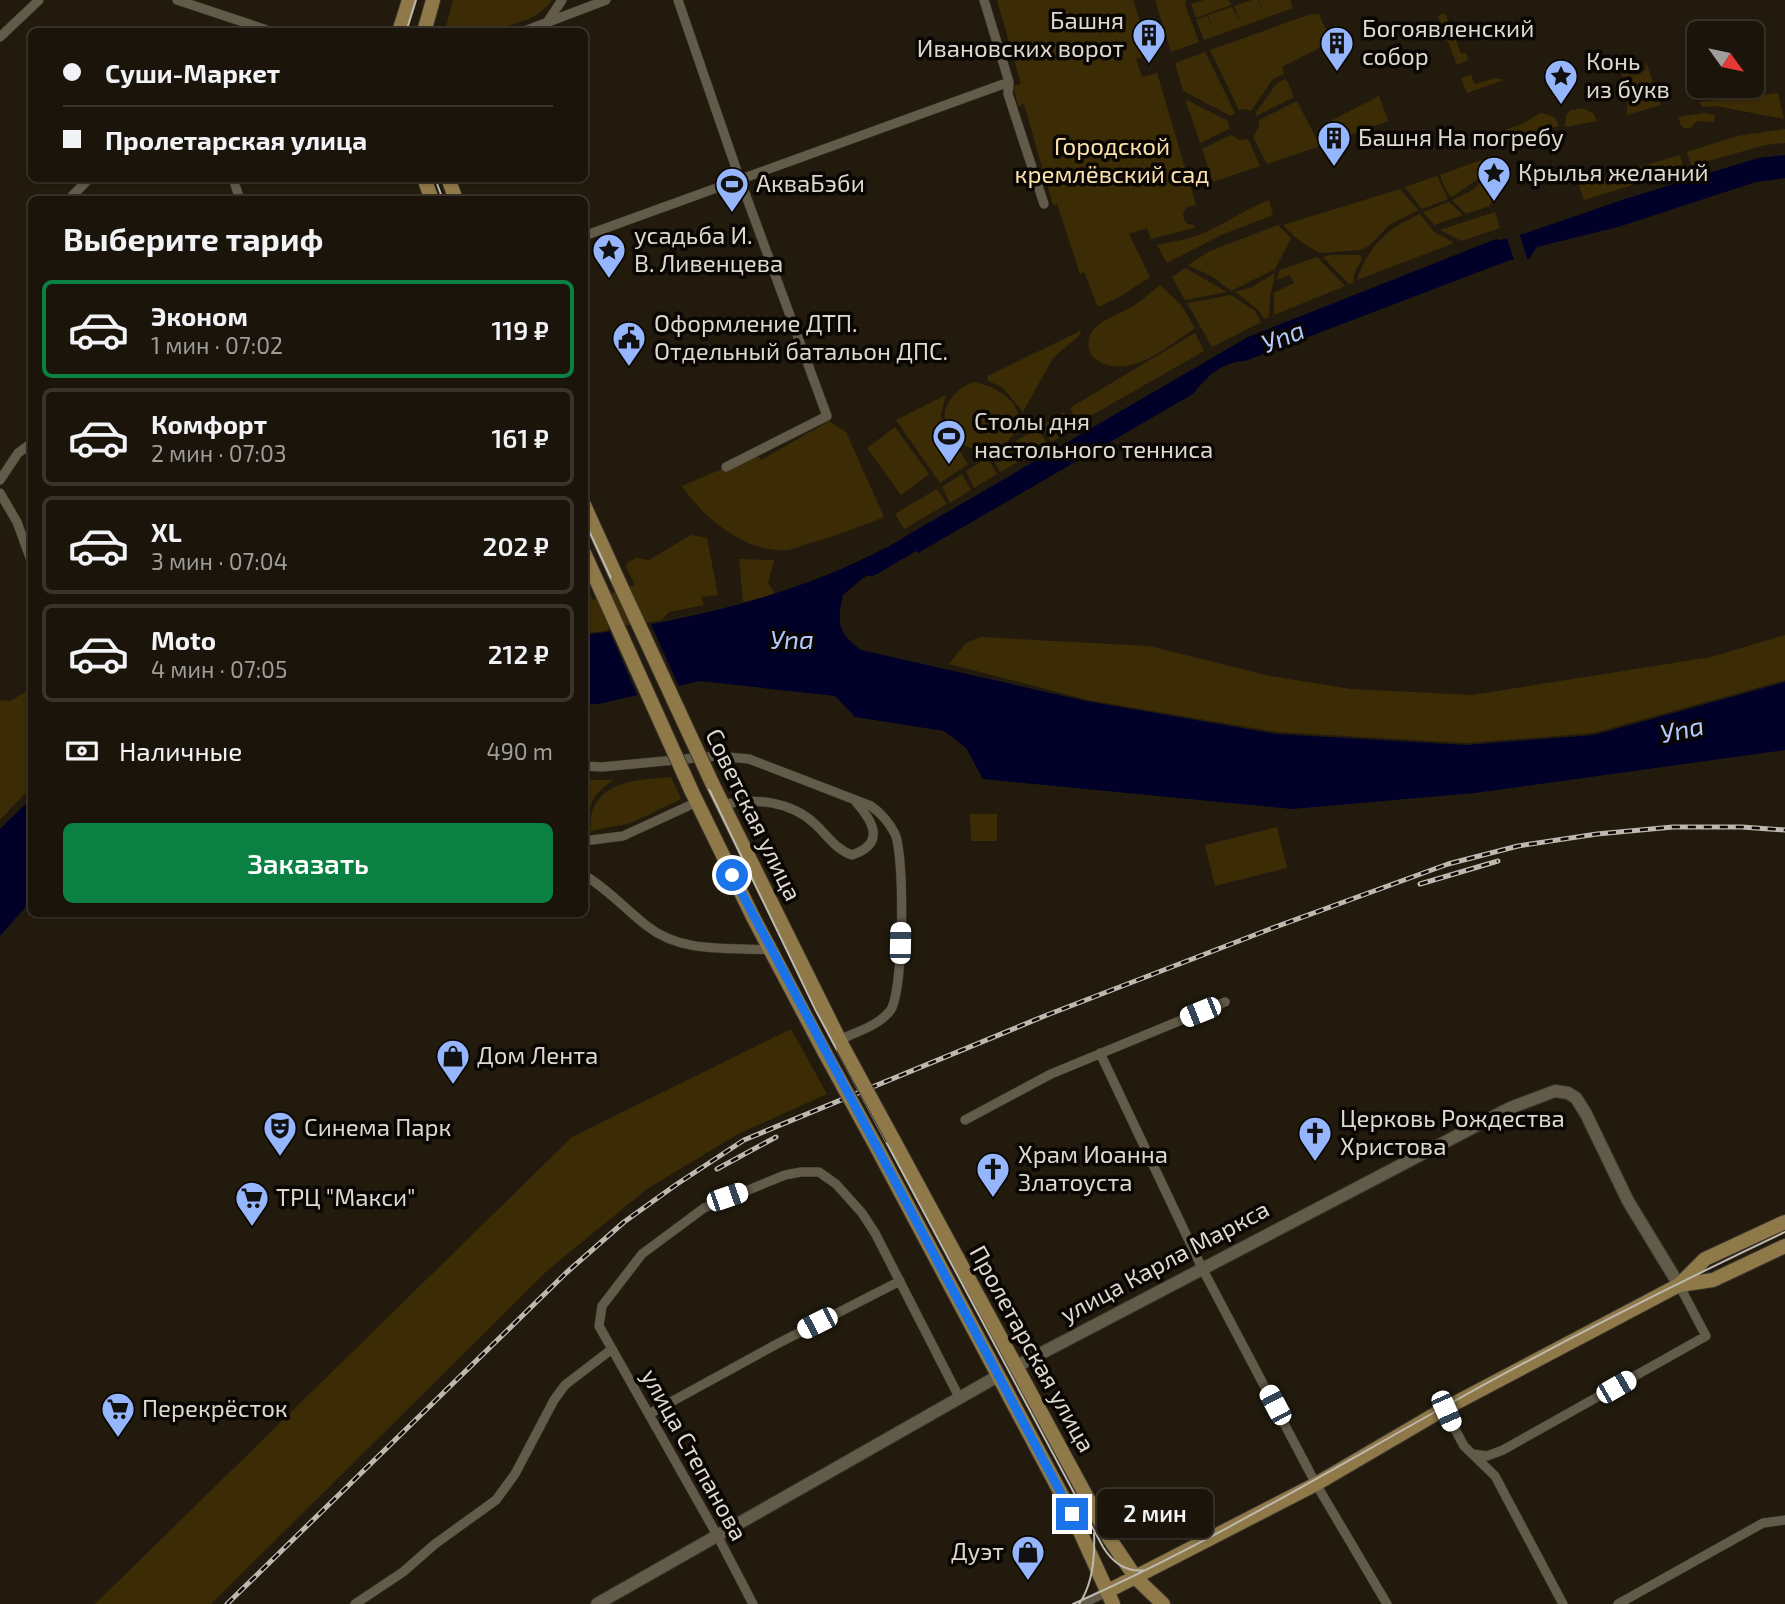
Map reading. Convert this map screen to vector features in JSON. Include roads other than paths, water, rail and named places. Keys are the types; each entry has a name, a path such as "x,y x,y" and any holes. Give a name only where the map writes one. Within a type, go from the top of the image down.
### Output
{"main road":[{"path":"400,28 409,0"},
{"path":"425,28 433,0"},
{"name":"Советская улица","path":"588,514 722,805 892,1139"},
{"name":"Советская улица","path":"588,562 694,797 771,950 877,1148"},
{"name":"Пролетарская улица","path":"892,1139 1109,1538 1136,1578 1163,1604"},
{"name":"Пролетарская улица","path":"877,1148 1072,1514 1110,1598"},
{"path":"1110,1598 1136,1578 1316,1484 1444,1409 1679,1284 1705,1259 1785,1222"},
{"path":"1679,1284 1713,1280 1785,1246"},
{"name":"улица Карла Маркса","path":"998,1376 1016,1367"}],"street":[{"path":"0,37 39,0"},
{"path":"177,0 261,28"},
{"path":"547,22 562,0"},
{"path":"532,28 606,0"},
{"path":"678,0 827,416 726,467"},
{"path":"984,0 1009,82 1009,94 1044,204"},
{"path":"588,235 1009,82"},
{"path":"72,196 86,182"},
{"path":"0,480 18,453 28,446"},
{"path":"0,493 17,522 28,552"},
{"path":"588,766 717,757 749,759 870,806 882,814 895,835 899,851 899,988 891,1010 873,1026 841,1043"},
{"path":"588,840 623,836 694,797"},
{"path":"722,805 764,802 794,809 812,821 834,845 852,855 862,852 874,834 873,824 853,800"},
{"path":"588,877 649,928 673,941 696,947 771,950"},
{"path":"965,1120 1051,1074 1225,1002"},
{"path":"1100,1053 1202,1268 1316,1484 1387,1604"},
{"name":"улица Карла Маркса","path":"1016,1367 1510,1108 1555,1091 1576,1098 1628,1200 1679,1284"},
{"name":"улица Степанова","path":"753,1604 599,1326 602,1306 642,1254 704,1208 801,1171 819,1172 836,1184 862,1213 900,1281"},
{"path":"649,1414 900,1281 959,1396"},
{"path":"1473,1454 1487,1456 1503,1450 1706,1336 1679,1284"},
{"path":"355,1604 403,1572 435,1544 496,1500 515,1474 554,1400 565,1385 612,1349"},
{"name":"улица Карла Маркса","path":"597,1604 998,1376"},
{"path":"1444,1409 1464,1446 1495,1476 1563,1604"},
{"path":"1618,1604 1763,1524 1785,1521"},
{"path":"1082,1604 1110,1598"}],"water":[{"name":"Упа","path":"1785,155 1785,178 1756,182 1618,227 1537,247 1529,259 1510,260 1245,361 1222,367 1209,376 1193,394 918,553 908,535 1248,337 1496,239 1523,234 1758,158"},
{"name":"Упа","path":"885,548 893,562 863,578 843,595 841,626 847,638 861,650 1086,701 1277,734 1466,745 1594,735 1785,682 1785,750 1475,793 1292,809 983,779 966,748 944,731 855,717 835,696 700,681 588,705 588,634 662,622 738,604 776,593 850,565"},
{"path":"28,802 28,904 0,936 0,829"}],"waterway":[{"name":"Упа","path":"871,567 931,532"}],"tram line":[{"path":"407,28 416,0"},
{"path":"436,182 442,196"},
{"path":"588,529 816,1011 1103,1547 1121,1566 1146,1570"},
{"path":"1073,1604 1213,1535 1569,1339 1785,1232"},
{"path":"1079,1604 1092,1570 1094,1533"}],"railway":[{"path":"227,1604 566,1273 624,1222 744,1140 1047,1015 1448,864 1518,846 1597,834 1673,827 1785,830"},
{"path":"1420,884 1498,861"},
{"path":"717,1169 776,1137"}],"place":[{"name":"Башня Ивановских ворот","path":"1149,65"},
{"name":"Богоявленский собор","path":"1337,73"},
{"name":"Конь из букв","path":"1561,106"},
{"name":"Башня На погребу","path":"1334,168"},
{"name":"Крылья желаний","path":"1494,203"},
{"name":"АкваБэби","path":"732,214"},
{"name":"усадьба И. В. Ливенцева","path":"609,280"},
{"name":"Оформление ДТП. Отдельный батальон ДПС.","path":"629,368"},
{"name":"Cтолы дня настольного тенниса","path":"949,466"},
{"name":"Дом Лента","path":"453,1086"},
{"name":"Синема Парк","path":"280,1158"},
{"name":"Церковь Рождества Христова","path":"1315,1163"},
{"name":"Храм Иоанна Златоуста","path":"993,1199"},
{"name":"ТРЦ \"Макси\"","path":"252,1228"},
{"name":"Перекрёсток","path":"118,1439"},
{"name":"Дуэт","path":"1028,1582"}],"park label":[{"name":"Городской кремлёвский сад","path":"1112,161"}]}
